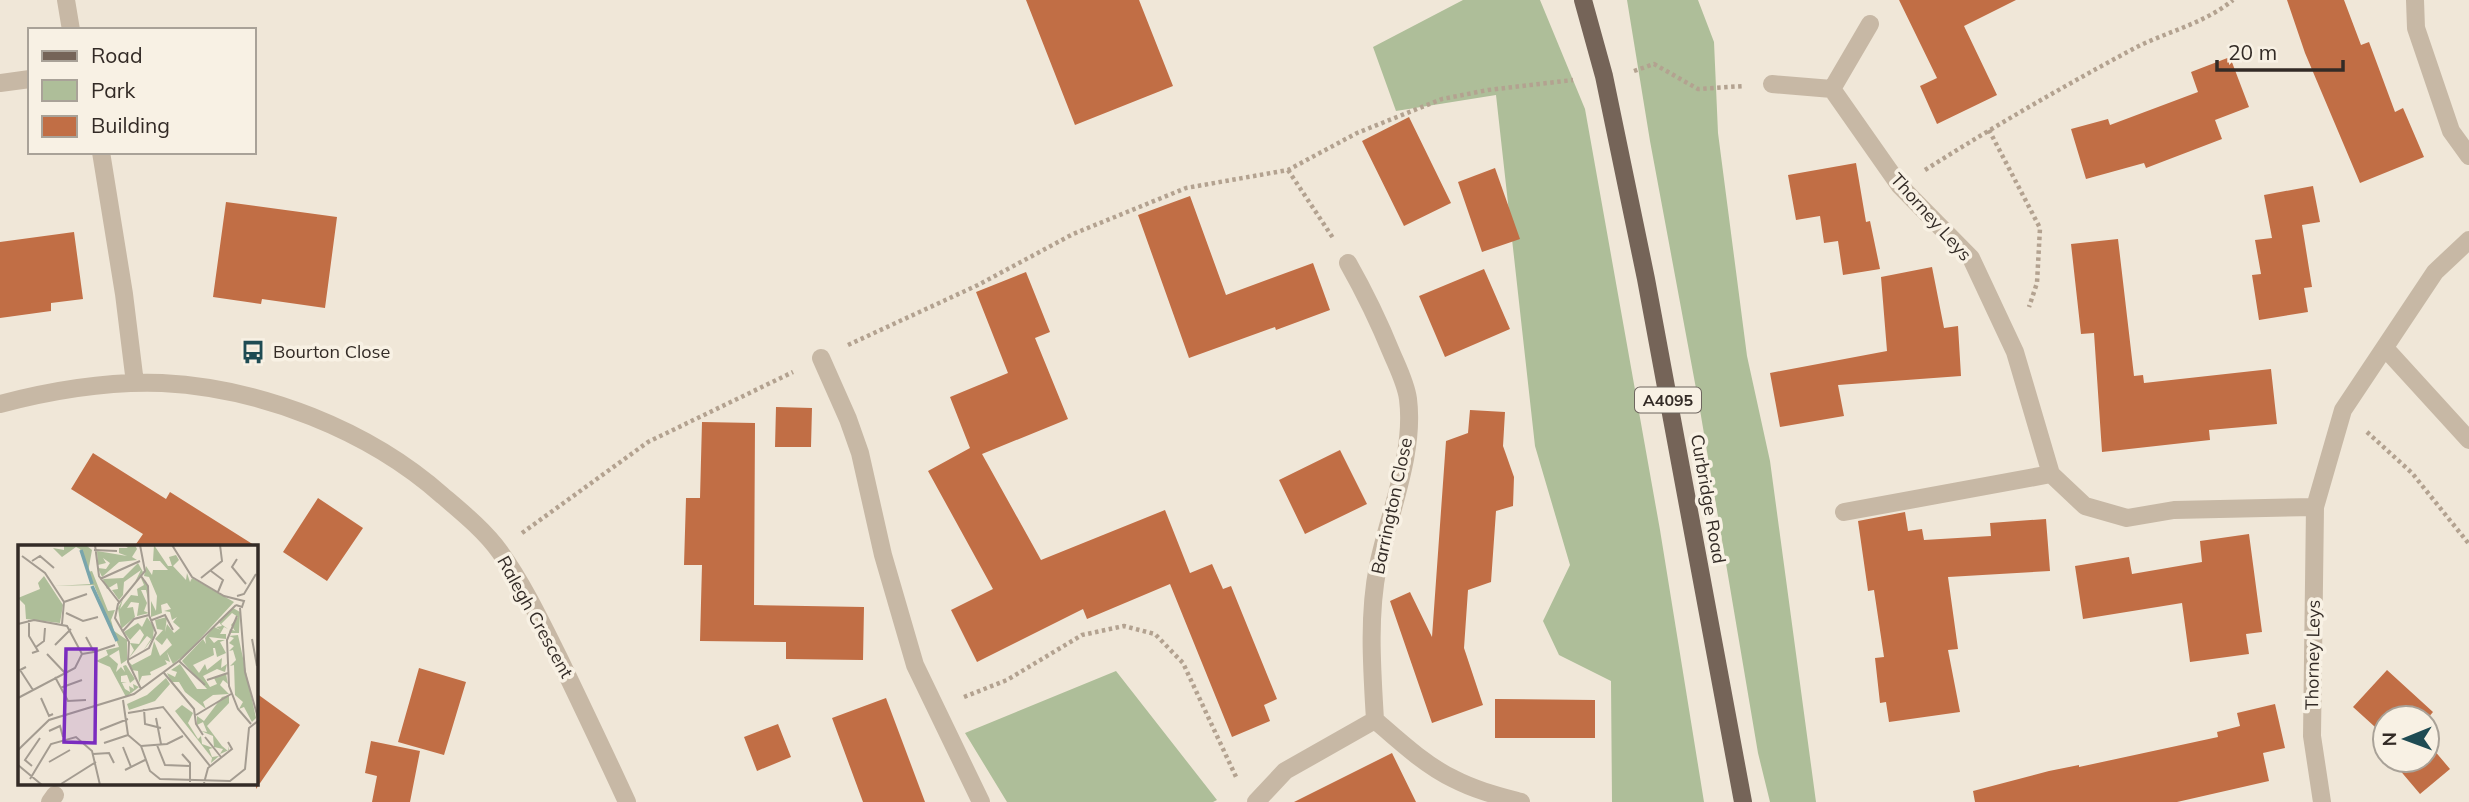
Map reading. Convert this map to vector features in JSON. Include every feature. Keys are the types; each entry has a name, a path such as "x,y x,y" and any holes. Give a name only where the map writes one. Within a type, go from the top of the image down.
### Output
{"main road":[{"name":"Curbridge Road","path":"1583,0 1604,76 1646,279 1743,802"}],"street":[{"path":"66,0 71,28"},
{"path":"2415,0 2416,28 2451,131 2469,156"},
{"path":"1772,84 1832,89 1870,24"},
{"path":"0,83 28,79"},
{"name":"Thorney Leys","path":"1832,89 1900,186 1971,258 2015,352 2050,474"},
{"path":"102,154 119,255 135,383"},
{"name":"Thorney Leys","path":"2322,802 2312,736 2315,507 2343,410 2435,272 2469,240"},
{"name":"Barrington Close","path":"1348,263 1373,308 1408,397 1409,426 1404,462 1378,569 1372,619 1375,720"},
{"path":"2385,348 2469,440"},
{"path":"821,358 860,453 899,614 915,665 981,802"},
{"name":"Ralegh Crescent","path":"0,404 86,386 135,383 207,388 306,413 387,454 422,477 499,550 540,620 627,802"},
{"path":"1844,512 2050,474 2085,506 2127,518 2174,510 2315,507"},
{"path":"1256,802 1284,771 1375,720 1452,779 1521,802"}],"path":[{"path":"1900,186 1989,130 2135,48 2191,24 2233,0"},
{"path":"499,550 648,442 978,285 1073,234 1186,188 1288,170 1357,133 1442,99 1488,90 1604,76 1654,64 1698,89 1772,84"},
{"path":"1989,130 2040,228 2037,283 2015,352"},
{"path":"1288,170 1348,263"},
{"path":"2343,410 2412,473 2469,544"},
{"path":"935,708 1007,680 1082,635 1124,626 1155,634 1183,663 1242,789"}],"green space":[{"path":"1463,0 1540,0 1585,109 1660,530 1704,802 1612,802 1611,681 1559,655 1543,621 1570,565 1535,446 1496,95 1396,111 1373,47"},
{"path":"1627,0 1698,0 1714,42 1718,133 1747,356 1770,461 1816,802 1770,802 1758,753"},
{"path":"1116,671 1217,800 1007,802 965,733"}],"building":[{"path":"1026,0 1139,0 1173,86 1075,125"},
{"path":"1899,0 2016,0 1964,26 1997,95 1937,124 1920,86 1937,78"},
{"path":"2287,0 2344,0 2361,45 2369,42 2395,112 2403,108 2424,157 2360,183 2305,53"},
{"path":"2230,57 2249,107 2215,120 2222,139 2146,168 2144,163 2086,179 2071,129 2108,119 2110,125 2198,92 2191,72"},
{"path":"1409,117 1451,203 1404,226 1362,141"},
{"path":"1856,163 1866,222 1870,221 1880,269 1843,275 1838,241 1824,243 1820,216 1796,220 1788,175"},
{"path":"1495,168 1520,239 1482,252 1458,182"},
{"path":"2313,186 2320,222 2302,225 2312,287 2304,288 2308,312 2259,320 2252,275 2261,274 2255,240 2272,238 2264,195"},
{"path":"1190,196 1226,295 1313,263 1330,310 1189,358 1138,215"},
{"path":"226,202 337,217 325,308 262,299 261,304 213,297"},
{"path":"74,232 83,299 51,303 51,311 0,318 0,242"},
{"path":"2118,239 2134,376 2143,375 2144,383 2271,369 2277,424 2209,430 2210,440 2102,452 2094,333 2081,334 2071,244"},
{"path":"1932,267 1944,328 1958,326 1961,376 1838,385 1844,416 1780,427 1770,373 1887,351 1881,277"},
{"path":"1484,269 1510,329 1445,357 1419,296"},
{"path":"1026,272 1050,332 1035,338 1068,419 982,454 1041,560 1165,510 1190,573 1212,564 1223,589 1231,586 1277,699 1264,705 1270,721 1232,737 1170,584 1087,619 1083,609 977,662 951,610 993,589 928,471 970,448 950,397 1008,373 976,292"},
{"path":"776,407 812,408 811,447 775,447"},
{"path":"1470,410 1505,412 1503,446 1514,477 1513,506 1496,511 1491,582 1468,590 1464,648 1483,705 1432,723 1390,601 1410,592 1432,637 1446,441 1468,433"},
{"path":"702,422 755,423 754,605 864,607 863,660 786,659 786,642 700,641 702,565 684,565 686,498 700,498"},
{"path":"1340,450 1367,504 1305,534 1279,480"},
{"path":"93,453 166,499 170,492 254,545 135,545 143,534 71,489"},
{"path":"318,498 363,528 327,581 283,552"},
{"path":"1905,512 1908,531 1922,529 1924,540 1991,536 1990,523 2046,519 2050,571 1948,577 1958,649 1948,650 1960,712 1889,722 1886,702 1880,703 1875,658 1884,657 1874,590 1868,591 1858,521"},
{"path":"2249,534 2262,632 2246,634 2249,654 2190,662 2182,603 2083,619 2075,566 2129,557 2132,574 2202,562 2200,541"},
{"path":"419,668 466,682 444,755 398,742"},
{"path":"2387,670 2424,704 2371,704 2371,723 2353,707"},
{"path":"257,694 300,725 256,789 257,784"},
{"path":"886,698 925,802 863,802 832,718"},
{"path":"1495,699 1595,700 1595,738 1495,738"},
{"path":"2275,704 2285,748 2263,753 2269,781 2177,802 1975,802 1973,791 2049,771 2218,737 2217,732 2240,726 2237,713"},
{"path":"778,724 791,757 757,771 744,737"},
{"path":"371,741 420,751 410,802 372,802 377,776 365,773"},
{"path":"1392,753 1416,802 1294,802"},
{"path":"2441,758 2450,769 2420,794 2403,774 2441,774"}],"place":[{"name":"Bourton Close","path":"253,352"}]}
